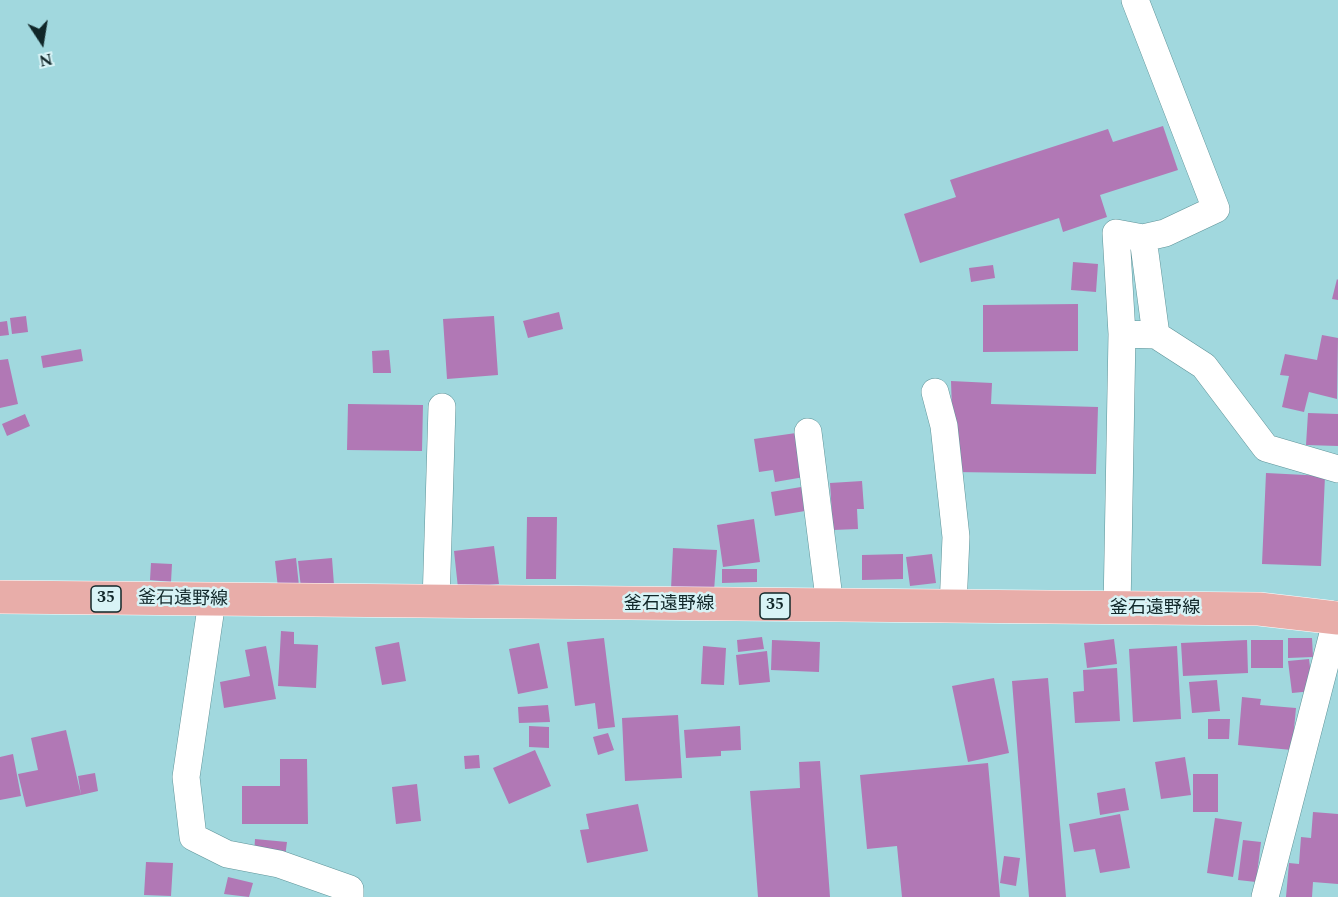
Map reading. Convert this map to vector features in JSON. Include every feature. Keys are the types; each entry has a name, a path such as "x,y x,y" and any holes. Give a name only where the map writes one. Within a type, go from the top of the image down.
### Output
{"main road":[{"name":"釜石遠野線","path":"0,597 212,601 1259,609 1338,617"}],"street":[{"path":"1117,609 1122,334 1116,233 1143,238 1165,233 1216,209 1135,0"},
{"path":"1143,238 1155,335"},
{"path":"1122,334 1155,335 1204,366 1266,448 1338,470"},
{"path":"935,392 944,426 956,537 953,607"},
{"path":"436,603 442,407"},
{"path":"808,432 830,606"},
{"path":"212,601 186,777 193,837 227,854 279,864 350,889 350,897"},
{"path":"1265,897 1338,617"}],"building":[{"path":"1163,126 1178,170 1100,195 1107,217 1063,232 1059,218 920,263 904,214 956,197 950,180 1108,129 1113,142"},
{"path":"1073,262 1098,264 1096,292 1071,290"},
{"path":"993,265 995,278 971,282 969,268"},
{"path":"1338,280 1338,300 1332,299"},
{"path":"1078,304 1078,351 983,352 983,305"},
{"path":"559,312 563,329 528,338 523,321"},
{"path":"26,316 28,332 12,334 10,318"},
{"path":"494,316 498,375 447,379 443,319"},
{"path":"7,321 9,335 0,336 0,322"},
{"path":"1322,335 1338,338 1337,399 1309,392 1304,412 1282,407 1289,376 1280,375 1285,354 1317,360"},
{"path":"81,349 83,361 43,368 41,356"},
{"path":"389,350 391,373 373,373 372,351"},
{"path":"8,359 18,404 0,408 0,360"},
{"path":"951,381 992,383 991,404 1098,407 1096,474 954,472"},
{"path":"348,404 423,405 422,451 347,450"},
{"path":"1308,413 1338,414 1338,446 1306,445"},
{"path":"25,414 30,426 7,436 2,424"},
{"path":"803,432 810,476 775,482 773,470 759,472 754,439"},
{"path":"1266,473 1325,476 1321,566 1262,564"},
{"path":"862,481 864,509 857,509 858,529 833,530 830,483"},
{"path":"807,486 811,510 775,516 771,492"},
{"path":"527,517 557,517 556,579 526,579"},
{"path":"754,519 760,562 723,567 717,525"},
{"path":"494,546 499,584 458,588 454,551"},
{"path":"673,548 717,550 714,591 671,589"},
{"path":"903,554 903,579 862,580 862,555"},
{"path":"932,554 936,583 910,586 906,557"},
{"path":"296,558 299,586 278,588 275,561"},
{"path":"332,558 334,585 301,588 298,561"},
{"path":"151,563 172,564 171,582 150,580"},
{"path":"722,569 757,569 757,582 722,583"},
{"path":"281,631 294,632 294,644 318,645 316,688 278,686"},
{"path":"762,637 764,649 738,652 737,640"},
{"path":"604,638 615,727 598,729 595,703 575,706 567,642"},
{"path":"1288,638 1312,638 1313,657 1288,658"},
{"path":"1114,639 1117,664 1087,668 1084,643"},
{"path":"772,640 820,642 819,672 771,670"},
{"path":"1247,640 1248,673 1183,676 1181,643"},
{"path":"1251,640 1283,640 1283,668 1251,668"},
{"path":"399,642 406,681 382,685 375,647"},
{"path":"539,643 548,688 518,694 509,649"},
{"path":"266,646 276,699 224,708 220,682 250,676 245,650"},
{"path":"703,646 726,648 724,685 701,684"},
{"path":"1177,646 1181,719 1133,722 1129,649"},
{"path":"767,651 770,682 739,685 736,655"},
{"path":"1309,659 1313,691 1292,693 1288,661"},
{"path":"1117,668 1120,721 1075,723 1073,692 1084,691 1083,670"},
{"path":"994,678 1009,753 968,762 952,686"},
{"path":"1048,678 1066,897 1029,897 1012,681"},
{"path":"1217,680 1220,711 1192,713 1189,682"},
{"path":"1242,697 1261,699 1260,705 1296,708 1292,750 1238,745"},
{"path":"548,705 550,722 519,723 518,707"},
{"path":"678,715 682,778 625,781 622,718"},
{"path":"1208,719 1230,719 1229,739 1208,739"},
{"path":"529,726 549,727 549,748 529,747"},
{"path":"740,726 741,750 721,751 721,756 686,758 684,730"},
{"path":"66,730 81,795 26,807 18,774 38,770 31,738"},
{"path":"608,733 614,750 598,755 593,737"},
{"path":"535,750 551,786 509,804 493,768"},
{"path":"13,754 21,796 0,800 0,757"},
{"path":"479,755 480,768 465,769 464,756"},
{"path":"1185,757 1191,795 1161,799 1155,762"},
{"path":"280,759 307,759 308,824 242,824 242,786 280,786"},
{"path":"820,761 830,897 758,897 750,791 800,788 799,762"},
{"path":"988,763 1000,897 902,897 897,846 867,849 860,775"},
{"path":"95,773 98,791 81,795 78,776"},
{"path":"1193,774 1218,774 1218,812 1193,812"},
{"path":"417,784 421,821 396,824 392,787"},
{"path":"1125,788 1129,810 1100,815 1097,793"},
{"path":"638,804 648,851 587,863 580,830 589,829 586,814"},
{"path":"1313,812 1338,814 1338,884 1313,882 1312,897 1286,897 1289,863 1299,864 1301,837 1311,838"},
{"path":"1120,814 1130,868 1100,873 1095,849 1074,852 1069,824"},
{"path":"1215,818 1242,822 1233,877 1207,873"},
{"path":"255,839 287,842 285,857 254,854"},
{"path":"1243,840 1261,842 1256,882 1238,880"},
{"path":"1004,856 1020,858 1016,886 1000,883"},
{"path":"146,862 173,863 171,896 144,895"},
{"path":"228,877 253,883 249,897 224,894"}]}
